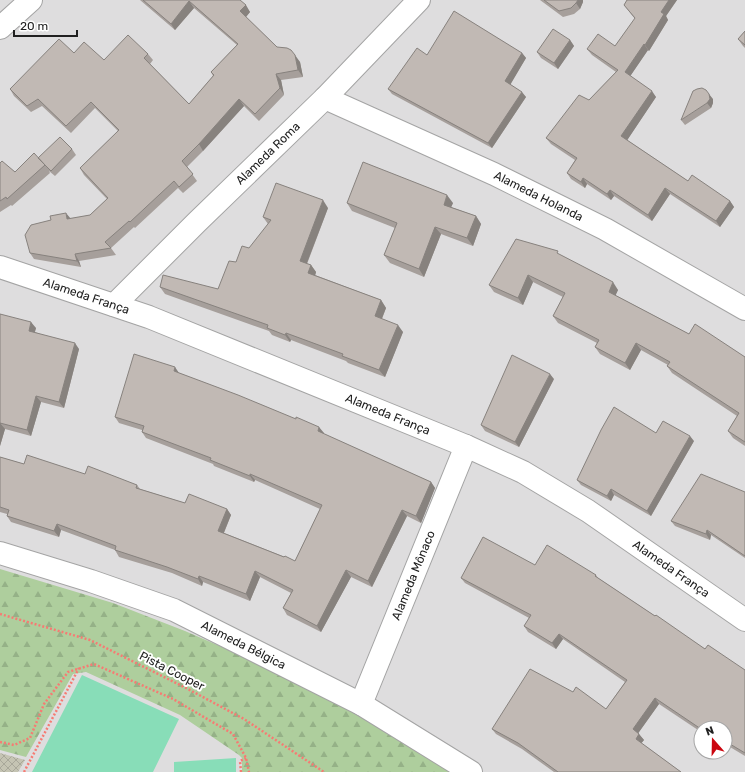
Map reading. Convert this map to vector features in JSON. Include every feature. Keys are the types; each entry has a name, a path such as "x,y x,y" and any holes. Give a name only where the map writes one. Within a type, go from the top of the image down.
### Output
{"street":[{"path":"0,28 31,0"},
{"name":"Alameda Roma","path":"114,305 325,98 419,0"},
{"name":"Alameda Holanda","path":"325,98 494,174 598,226 745,309"},
{"name":"Alameda França","path":"0,267 149,318 466,446 523,472 588,511 745,620"},
{"name":"Alameda Mônaco","path":"361,704 466,446"},
{"name":"Alameda Bélgica","path":"0,553 91,581 174,610 361,704 471,772"}],"path":[{"name":"Pista Cooper","path":"0,614 90,640 244,719 324,772"},
{"name":"Pista Cooper","path":"0,742 14,745 30,738 44,704 68,672 94,664 173,699 233,734 246,758 249,772"},
{"path":"24,772 79,668"},
{"path":"241,772 240,761 246,758"}],"shaded area":[{"path":"0,0 745,0 745,772 0,772"},
{"path":"0,753 25,760 18,772 0,772"}],"green space":[{"path":"0,569 113,603 185,631 303,682 461,772 242,772 242,758 239,755 180,715 86,672 73,674 26,757 0,750"},
{"path":"82,675 179,719 153,772 32,772"},
{"path":"236,758 236,772 174,772 174,762"}],"building":[{"path":"143,0 240,0 246,5 240,11 277,47 291,50 295,55 298,70 276,74 280,88 255,114 239,99 182,161 193,174 179,187 174,181 130,222 129,221 105,242 111,248 75,254 77,261 30,253 25,235 31,225 51,220 50,216 66,213 67,219 90,215 108,198 80,168 119,130 91,102 66,126 38,99 27,106 10,89 59,39 74,53 84,42 104,60 128,35 148,54 144,58 189,104 214,75 211,72 238,44 189,1 171,24"},
{"path":"544,0 578,0 571,8 559,11"},
{"path":"627,0 669,0 661,12 664,14 645,45 644,44 625,72 652,91 621,136 688,181 692,175 730,201 716,221 665,188 648,215 610,190 607,194 583,178 581,182 567,173 577,158 546,138 579,95 589,100 618,70 587,49 598,34 615,46 635,18 624,5"},
{"path":"454,11 522,53 505,81 522,92 488,143 388,89 417,48 427,55"},
{"path":"553,29 570,40 554,63 537,52"},
{"path":"745,31 745,45 738,39"},
{"path":"702,88 709,94 710,99 707,103 681,120 693,91"},
{"path":"60,137 72,149 51,171 38,158"},
{"path":"34,153 45,165 7,199 6,197 0,201 0,163 2,161 15,172"},
{"path":"363,162 447,195 444,205 476,216 467,238 435,227 419,269 384,255 397,223 347,203"},
{"path":"276,183 323,200 300,261 311,265 308,273 381,300 375,316 398,325 379,370 342,356 343,354 286,333 285,335 267,328 268,325 160,287 163,275 218,289 229,261 236,262 242,246 249,248 271,220 263,217"},
{"path":"516,239 558,251 557,253 613,282 609,292 689,334 695,324 745,357 745,442 728,431 739,413 667,366 670,362 636,343 625,363 595,347 599,340 553,316 565,293 528,275 518,298 489,285"},
{"path":"0,314 31,322 29,331 75,343 59,402 36,396 27,430 0,423"},
{"path":"134,354 175,367 174,371 296,419 296,417 319,427 318,431 431,482 416,516 402,510 368,581 346,570 317,626 283,608 293,590 255,571 246,594 199,576 198,579 115,550 116,546 57,524 54,531 7,516 9,510 0,507 0,457 24,464 27,455 85,474 88,466 137,485 136,488 185,503 189,494 227,509 218,531 295,561 322,505 250,474 250,476 210,460 211,458 142,432 144,426 115,417"},
{"path":"512,355 550,374 515,442 481,425"},
{"path":"614,407 656,433 663,421 690,436 647,511 611,489 607,496 577,480"},
{"path":"701,474 745,492 745,556 707,530 706,534 671,521"},
{"path":"483,537 535,565 547,545 596,575 595,576 655,616 656,615 705,649 708,645 745,670 745,753 733,746 733,720 693,720 693,724 655,698 633,729 639,734 636,739 681,772 558,772 518,743 492,729 530,669 573,692 576,687 606,709 627,680 559,634 552,643 524,626 531,615 461,578"}]}
